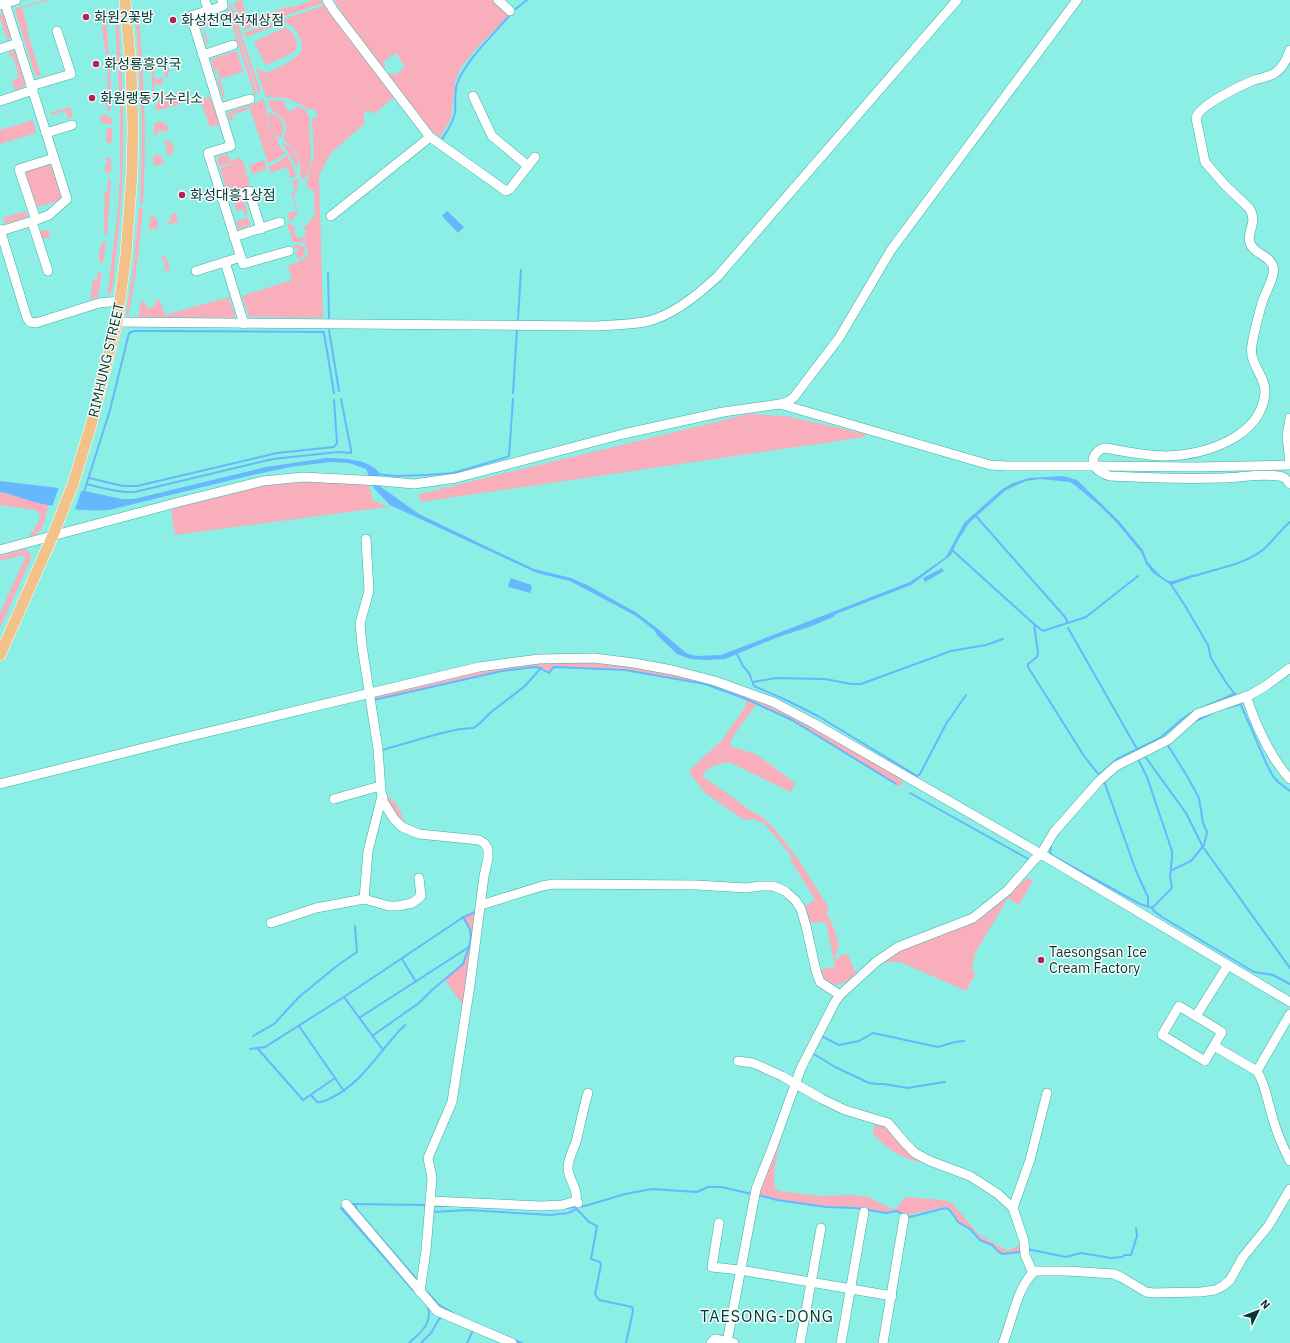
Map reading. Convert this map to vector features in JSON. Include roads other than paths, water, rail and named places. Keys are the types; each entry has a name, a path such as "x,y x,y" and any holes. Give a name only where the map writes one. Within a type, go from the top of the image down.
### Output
{"main road":[{"name":"RIMHUNG STREET","path":"0,654 53,535 73,484 91,425 117,322 127,246 132,173 133,128 131,68 125,0"}],"street":[{"path":"16,0 3,4 18,43 67,199 49,215 34,221 0,230 27,318 30,322 36,323 103,302 120,301"},
{"path":"205,0 208,10"},
{"path":"222,0 223,6 191,16 231,146 208,153 243,264 289,251"},
{"path":"328,0 334,11 360,47 430,137 506,191 510,189 535,157"},
{"path":"498,0 510,11"},
{"path":"117,322 593,326 629,324 650,320 670,311 705,288 718,276 957,0"},
{"path":"0,550 263,481 303,477 414,484 456,478 623,434 723,412 780,404 789,401 794,397 839,338 891,250 1077,0"},
{"path":"0,101 71,74 57,32"},
{"path":"0,49 18,43"},
{"path":"203,55 233,45"},
{"path":"1290,50 1283,66 1276,72 1225,94 1200,109 1196,118 1205,162 1215,175 1249,208 1252,213 1252,224 1249,236 1250,243 1254,249 1267,258 1272,264 1274,270 1272,279 1262,302 1251,346 1251,356 1262,380 1265,392 1262,409 1258,418 1249,427 1235,437 1206,450 1166,456 1146,455 1106,448 1100,449 1095,453 1093,459 1094,466 1102,474 1110,476 1223,478 1263,475 1285,478 1290,485"},
{"path":"473,96 492,136 528,166"},
{"path":"220,108 250,99"},
{"path":"46,133 72,125"},
{"path":"331,216 430,137"},
{"path":"48,271 19,169 54,158"},
{"path":"222,199 249,191 261,228"},
{"path":"234,237 280,222"},
{"path":"196,271 241,257"},
{"path":"224,262 244,324"},
{"path":"780,404 990,465 1006,466 1195,467 1290,465 1287,436 1290,418"},
{"path":"1290,471 1290,485"},
{"path":"366,539 369,591 360,623 378,749 382,796 388,811 402,827 419,834 479,840 484,843 488,849 488,858 484,876 452,1102 428,1158 432,1178 431,1201 420,1292"},
{"path":"0,784 187,737 479,667 539,659 594,658 672,670 715,681 773,702 816,724 1041,854 1290,1002"},
{"path":"711,1343 715,1339 730,1342 740,1270 756,1189 801,1068 840,995 876,962 898,947 973,918 1008,890 1041,854 1054,832 1099,781 1116,766 1168,740 1197,714 1241,698 1264,687 1290,668"},
{"path":"1241,698 1253,716 1280,768 1290,779"},
{"path":"334,799 380,786"},
{"path":"364,899 368,851 382,796"},
{"path":"271,924 316,908 364,899 389,906 412,903 421,896 419,878"},
{"path":"481,905 553,884 696,885 746,888 773,886 785,891 796,901 801,909 820,982 840,995"},
{"path":"1196,1016 1228,965"},
{"path":"1179,1006 1196,1016 1222,1032 1205,1061 1162,1035 1179,1006"},
{"path":"1257,1071 1290,1014"},
{"path":"1214,1046 1257,1071 1264,1082 1270,1112 1290,1161"},
{"path":"738,1061 753,1063 782,1076 822,1099 845,1110 888,1123 905,1144 915,1153 930,1161 970,1176 998,1194 1013,1208 1024,1241 1025,1255 1033,1273"},
{"path":"431,1201 541,1206 562,1205 577,1202 577,1196 569,1177 568,1167 581,1124 588,1093"},
{"path":"1013,1208 1030,1160 1047,1093"},
{"path":"1007,1342 1018,1301 1024,1286 1036,1271 1068,1271 1114,1274 1146,1292 1153,1293 1202,1292 1215,1290 1223,1286 1230,1280 1243,1257 1269,1225 1290,1189"},
{"path":"346,1204 437,1311 512,1343"},
{"path":"841,1343 864,1212"},
{"path":"883,1343 904,1218"},
{"path":"719,1223 712,1267 740,1270 892,1296"},
{"path":"800,1343 821,1228"}],"water":[{"path":"447,211 464,227 458,233 442,216"},
{"path":"326,458 356,460 370,465 380,474 378,483 381,487 419,514 534,569 571,578 589,586 637,613 686,653 696,656 721,655 910,582 946,557 964,523 1001,490 1013,483 1029,478 1063,476 1077,480 1118,520 1143,550 1147,561 1161,576 1168,581 1173,581 1195,574 1196,576 1171,585 1153,573 1146,564 1141,552 1116,522 1101,507 1070,482 1040,479 1026,481 1006,490 969,523 951,555 911,585 836,614 833,617 812,626 778,637 725,659 690,659 677,654 658,636 654,630 636,616 570,581 537,573 390,505 374,488 366,469 349,463 330,462 290,467 109,510 76,510 55,507 0,492 0,481 85,491 122,499 134,499 266,467"},
{"path":"942,568 944,571 925,582 923,578"},
{"path":"511,578 531,585 532,588 530,593 509,587 508,585"}],"waterway":[{"path":"513,11 527,0"},
{"path":"442,139 454,116 456,87 461,75 480,48 510,15"},
{"path":"518,319 521,270"},
{"path":"328,273 329,318"},
{"path":"513,393 517,329"},
{"path":"329,330 339,391"},
{"path":"84,492 110,410 129,333 134,331 323,332 334,393"},
{"path":"87,484 105,489 135,492 273,459 338,452 351,453 341,399"},
{"path":"378,474 395,476 453,473 509,456 513,399"},
{"path":"89,478 123,486 137,486 277,453 334,447 337,443 334,400"},
{"path":"975,515 1065,617 1068,623"},
{"path":"1194,576 1230,566 1248,559 1264,549 1290,522"},
{"path":"952,550 1034,624 1038,653 1037,657 1028,664 1028,667 1084,756 1099,775 1117,759 1160,738 1194,711"},
{"path":"1034,624 1043,631 1086,617 1138,576"},
{"path":"1170,583 1208,645 1211,658 1237,697"},
{"path":"1068,628 1137,749"},
{"path":"753,682 776,678 825,679 851,684 861,684 951,651 986,645 1003,639"},
{"path":"736,652 743,666 749,673 754,686 818,716 917,776 920,774 946,724 966,695"},
{"path":"374,700 502,671 535,667 549,673 554,667 625,670 705,684 746,699 792,720 896,784"},
{"path":"382,750 438,734 460,729 474,728 490,713 525,686 541,668"},
{"path":"1201,708 1235,693"},
{"path":"1226,708 1241,704"},
{"path":"1241,705 1273,776 1290,791"},
{"path":"1195,721 1211,714"},
{"path":"1167,744 1199,798 1203,823 1207,832 1204,845 1191,861 1172,870"},
{"path":"1144,755 1186,813 1203,847 1290,968"},
{"path":"1138,759 1147,777 1172,851 1170,876 1172,888 1152,908"},
{"path":"1104,781 1136,871 1148,897 1148,906"},
{"path":"910,793 1030,860"},
{"path":"1051,846 1050,853 1053,856 1140,904 1152,908 1162,917 1254,972 1273,975 1290,984"},
{"path":"250,1049 265,1047 344,997 462,918 477,911"},
{"path":"372,1036 419,1003 463,964 471,938 470,929 463,917"},
{"path":"253,1036 274,1024 299,997 338,965 357,952 355,926"},
{"path":"359,1018 469,947"},
{"path":"402,959 416,982"},
{"path":"344,997 383,1050"},
{"path":"311,1095 317,1102 321,1102 328,1100 343,1091 362,1074 405,1025"},
{"path":"299,1026 344,1091"},
{"path":"821,1036 839,1045 859,1041 873,1033 938,1047 964,1041"},
{"path":"258,1049 303,1100 335,1078"},
{"path":"812,1053 835,1067 869,1083 907,1088 945,1082"},
{"path":"566,1208 585,1206 625,1194 652,1189 697,1192 708,1187 721,1187 752,1194"},
{"path":"758,1195 777,1200 826,1207 856,1208 886,1213 896,1211 910,1217 945,1208 950,1210 958,1222 970,1229 980,1240 992,1245 999,1252 1003,1254 1021,1252"},
{"path":"351,1204 427,1205"},
{"path":"355,1204 357,1210 418,1281"},
{"path":"433,1206 444,1206"},
{"path":"575,1207 589,1222 597,1226 591,1259 600,1262 601,1265 595,1294 599,1300 632,1307 633,1311 626,1343"},
{"path":"341,1208 413,1290"},
{"path":"434,1212 467,1210 550,1215 568,1213 577,1209"},
{"path":"1027,1249 1066,1257 1081,1253 1111,1258 1122,1257 1125,1255 1131,1255 1137,1236 1136,1228"},
{"path":"427,1292 438,1304 453,1313"},
{"path":"409,1343 422,1331 428,1322 429,1311 427,1305"},
{"path":"421,1343 431,1333 439,1319 443,1317"},
{"path":"467,1343 473,1330"},
{"path":"514,1340 522,1343"}],"place":[{"name":"화원2꽃방","path":"86,17"},
{"name":"화성천연석재상점","path":"173,20"},
{"name":"화성룡흥약국","path":"96,64"},
{"name":"화원랭동기수리소","path":"92,98"},
{"name":"화성대흥1상점","path":"182,195"},
{"name":"Taesongsan Ice Cream Factory","path":"1041,960"}],"district":[{"name":"TAESONG-DONG","path":"767,1316"}]}
